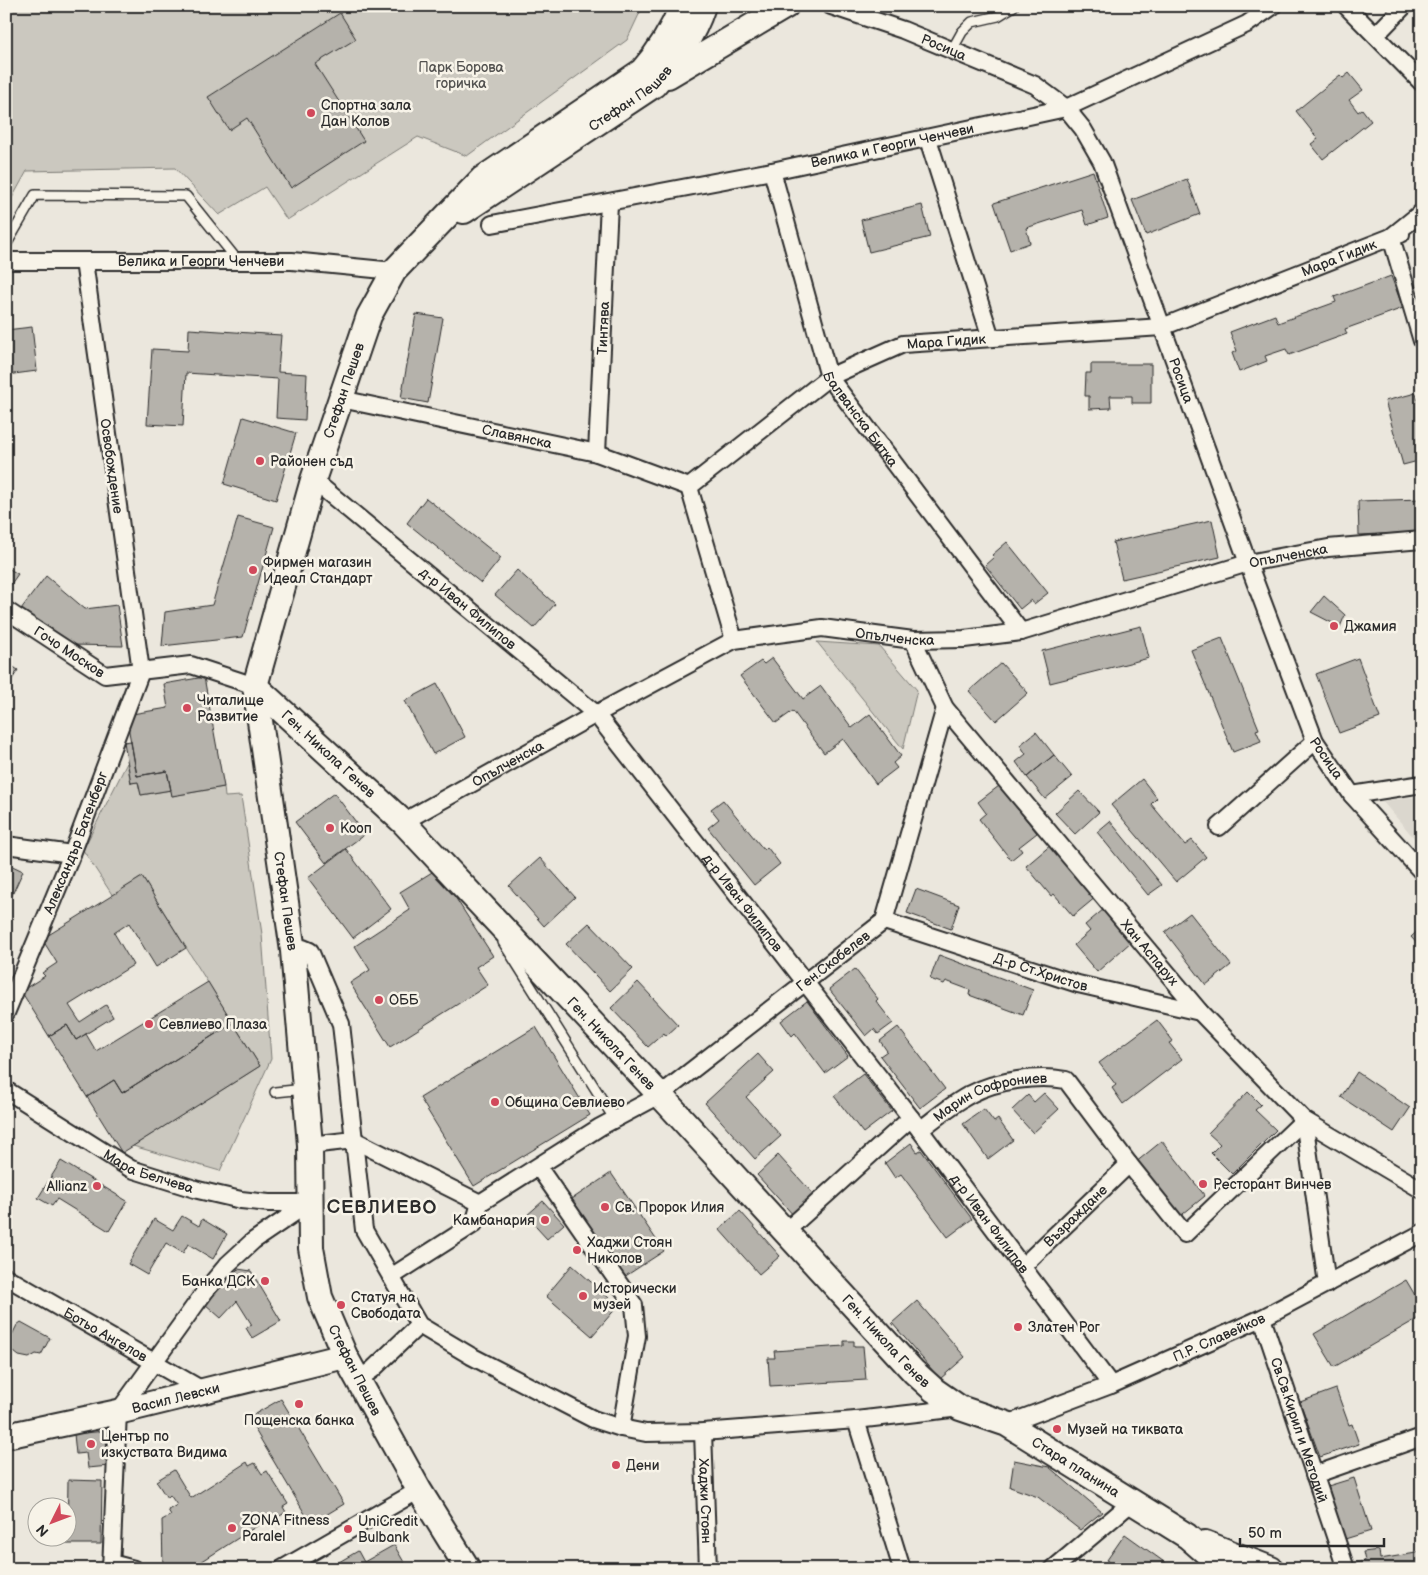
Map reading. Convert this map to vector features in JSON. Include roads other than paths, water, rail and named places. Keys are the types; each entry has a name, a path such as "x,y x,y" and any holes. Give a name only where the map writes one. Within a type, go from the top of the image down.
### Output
{"street":[{"name":"Стефан Пешев","path":"468,1569 419,1490 345,1356 320,1297 311,1248 309,1203 310,1145 293,951 255,686 313,480 369,316 394,271 410,252 431,233 482,179 642,71 656,56 668,38 682,6"},
{"name":"Стефан Пешев","path":"431,233 654,85 678,57 691,35 703,6"},
{"path":"654,85 786,6"},
{"name":"Росица","path":"831,6 903,30 1035,85 1066,108 1083,129 1102,162 1315,741 1352,795 1422,872"},
{"name":"Велика и Георги Ченчеви","path":"492,224 772,171 1066,108 1247,24 1273,6"},
{"path":"1346,6 1422,83"},
{"path":"1376,35 1404,6"},
{"path":"928,139 991,338"},
{"name":"Балванска Битка","path":"772,171 829,377 1021,632"},
{"name":"Тинтява","path":"597,453 610,203"},
{"name":"Мара Гидик","path":"1391,237 1422,212"},
{"name":"Мара Гидик","path":"689,487 829,377 903,344 1162,327 1422,226"},
{"path":"1391,237 1422,342"},
{"name":"Велика и Георги Ченчеви","path":"6,261 292,261 394,271"},
{"name":"Освобождение","path":"84,261 141,671"},
{"name":"Славянска","path":"341,399 597,453 689,487"},
{"name":"д-р Иван Филипов","path":"313,480 596,714 915,1124 1111,1386"},
{"path":"689,487 734,640"},
{"name":"Опълченска","path":"403,822 596,714 734,640 822,628 913,640 964,639 1021,632 1248,563 1328,548 1422,540"},
{"name":"Гочо Москов","path":"6,610 105,675 191,665 255,686"},
{"name":"Хан Аспарух","path":"913,640 945,708 1200,1012 1304,1120 1422,1190"},
{"name":"Александър Батенберг","path":"6,1013 72,854 141,671"},
{"name":"Ген. Никола Генев","path":"255,686 403,822 660,1095 914,1372 934,1390 960,1408"},
{"name":"Ген.Скобелев","path":"480,1203 539,1168 608,1123 660,1095 884,921 945,708"},
{"path":"1219,827 1315,741"},
{"path":"1352,795 1422,784"},
{"path":"6,845 72,854"},
{"name":"Д-р Ст.Христов","path":"884,921 1078,984 1200,1012"},
{"path":"293,951 303,948 310,951 341,1024 364,1230 419,1325 471,1356 593,1419 621,1428 646,1433 704,1432 856,1420 960,1408"},
{"name":"Марин Софрониев","path":"786,1231 915,1124 971,1094 990,1087 1027,1079 1048,1077 1066,1080 1129,1164"},
{"name":"Мара Белчева","path":"6,1090 131,1169 198,1190 241,1200 270,1203 309,1203"},
{"path":"1129,1164 1184,1234 1304,1120"},
{"path":"1304,1120 1327,1284"},
{"path":"310,1145 354,1140 480,1203 474,1224 391,1277"},
{"name":"Възраждане","path":"1022,1267 1129,1164"},
{"path":"539,1168 634,1306 637,1336 621,1428"},
{"path":"134,1569 111,1566 118,1412 206,1290 228,1264 252,1240 309,1203"},
{"name":"П.Р. Славейков","path":"1007,1424 1111,1386 1262,1318 1422,1233"},
{"name":"Ботьо Ангелов","path":"6,1277 204,1391"},
{"name":"Св.Св.Кирил и Методий","path":"1262,1318 1346,1569"},
{"path":"359,1379 372,1370 419,1325"},
{"name":"Васил Левски","path":"6,1436 118,1412 345,1356"},
{"name":"Стара планина","path":"960,1408 1007,1424 1186,1536 1225,1569"},
{"path":"856,1420 902,1569"},
{"name":"Хаджи Стоян","path":"704,1432 708,1569"},
{"path":"1314,1474 1422,1437"},
{"path":"282,1569 419,1490"},
{"path":"1053,1569 1131,1503"},
{"name":"Стара планина","path":"1186,1536 1271,1569"}],"lane":[{"path":"952,50 962,32 972,22 998,16 1014,6"},
{"path":"6,245 35,195 186,196 238,261"},
{"path":"500,926 501,939 608,1123"},
{"path":"275,1092 305,1089"}],"place":[{"name":"Спортна зала Дан Колов","path":"311,113"},
{"name":"Районен съд","path":"260,461"},
{"name":"Фирмен магазин Идеал Стандарт","path":"253,570"},
{"name":"Джамия","path":"1334,626"},
{"name":"Читалище Развитие","path":"187,708"},
{"name":"Кооп","path":"330,828"},
{"name":"ОББ","path":"379,1000"},
{"name":"Севлиево Плаза","path":"149,1024"},
{"name":"Община Севлиево","path":"495,1102"},
{"name":"Ресторант Винчев","path":"1203,1184"},
{"name":"Allianz","path":"97,1186"},
{"name":"Св. Пророк Илия","path":"605,1207"},
{"name":"Камбанария","path":"545,1220"},
{"name":"Хаджи Стоян Николов","path":"577,1250"},
{"name":"Банка ДСК","path":"265,1281"},
{"name":"Исторически музей","path":"583,1296"},
{"name":"Статуя на Свободата","path":"341,1305"},
{"name":"Златен Рог","path":"1018,1327"},
{"name":"Пощенска банка","path":"299,1404"},
{"name":"Музей на тиквата","path":"1057,1429"},
{"name":"Център по изкуствата Видима","path":"91,1444"},
{"name":"Дени","path":"616,1465"},
{"name":"ZONA Fitness Paralel","path":"232,1528"},
{"name":"UniCredit Bulbank","path":"348,1529"}],"district":[{"name":"СЕВЛИЕВО","path":"382,1206"}],"park label":[{"name":"Парк Борова горичка","path":"461,76"}]}
